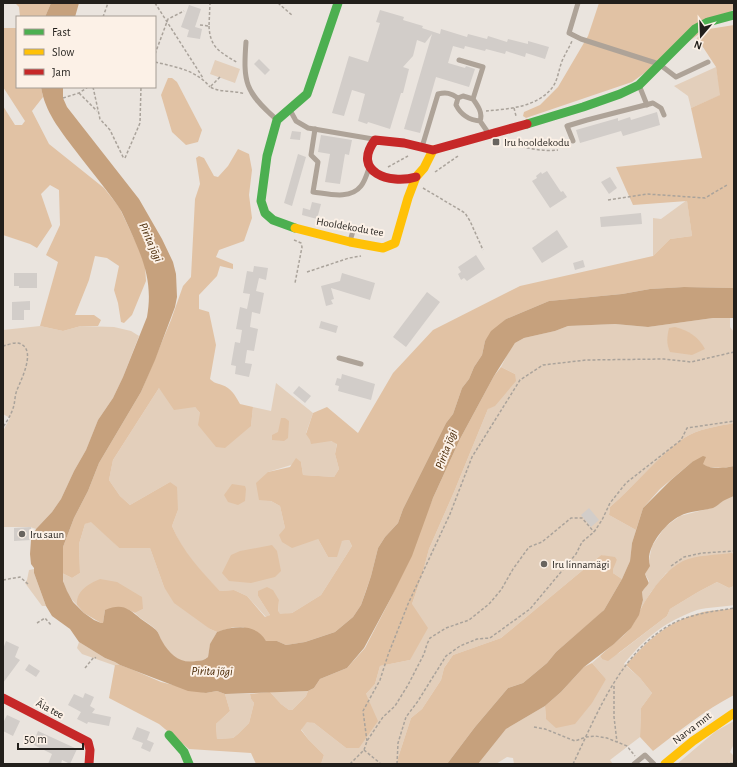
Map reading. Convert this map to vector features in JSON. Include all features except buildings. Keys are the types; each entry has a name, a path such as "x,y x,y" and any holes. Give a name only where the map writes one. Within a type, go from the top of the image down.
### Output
{"street":[{"path":"277,120 307,94 338,3"},
{"path":"416,177 407,180 397,180 373,171 366,159 375,140 404,143 433,150 583,107 620,94 639,85 694,29 708,22 734,15"},
{"name":"Hooldekodu tee","path":"277,120 267,156 261,201 266,213 273,220 285,225 350,242 383,248 395,243 408,198 416,177 424,168 433,150"},
{"name":"Äia tee","path":"3,698 88,742 91,753 89,764"},
{"name":"Narva mnt","path":"665,764 693,741 734,712"},
{"path":"169,735 184,752 189,764"}],"lane":[{"path":"578,3 569,33 574,36 659,64 676,78 708,62"},
{"path":"246,42 244,67 246,80 253,96 262,107 277,120"},
{"path":"459,60 483,67 473,99 482,117 480,121"},
{"path":"639,85 647,105"},
{"path":"422,148 438,94 446,92 458,98 462,96 473,99"},
{"path":"458,98 456,105 459,111 465,116 480,121 489,134"},
{"path":"573,140 567,126 587,120 653,103 661,108 664,115"},
{"path":"583,107 587,120"},
{"path":"289,110 296,121 308,128 375,140"},
{"path":"315,129 311,155 318,162 313,192 339,195 352,194 362,186 373,171"},
{"path":"350,242 353,231"},
{"path":"339,358 361,364"},
{"path":"634,764 645,755 654,764"}],"path":[{"path":"103,16 108,3"},
{"path":"155,3 210,87 217,91 240,92 253,96"},
{"path":"210,3 210,35 214,45 218,51 244,67"},
{"path":"278,3 293,16"},
{"path":"156,51 168,19 184,11"},
{"path":"200,25 210,26"},
{"path":"480,112 514,108 532,103 546,93 554,85 574,36"},
{"path":"156,62 185,70 203,78"},
{"path":"210,87 220,77"},
{"path":"63,98 78,93 86,88"},
{"path":"93,88 100,119 110,130 124,159 140,123 141,88"},
{"path":"78,93 98,112"},
{"path":"508,141 512,144 548,152 558,150"},
{"path":"373,171 409,155"},
{"path":"432,174 459,155"},
{"path":"416,177 420,186 465,213 470,220 483,250"},
{"path":"422,194 426,183"},
{"path":"608,200 646,194 705,198 727,185"},
{"path":"289,237 301,243 302,247 295,283"},
{"path":"307,272 349,258 364,255"},
{"path":"3,346 17,343 22,344 27,355 24,374 17,390 12,410 3,427"},
{"path":"367,741 363,711 380,680 408,604 453,507 472,457 520,380 544,365 586,360 664,359 691,362 734,352"},
{"path":"397,764 398,743 406,717 418,701 446,656 460,646 477,639 490,638 530,609 576,554 582,542 594,532 602,520 610,503 626,483 681,440 687,428 734,421"},
{"path":"350,764 364,750 367,741 383,717 395,706 424,654 430,638 446,628 469,620 489,604 501,590 513,569 530,547 542,542 571,518 582,518 594,532"},
{"path":"671,566 684,557 702,553 734,551"},
{"path":"3,580 20,577 28,584"},
{"path":"573,764 603,702 626,665 641,648 662,629 681,620 704,612 734,608"},
{"path":"37,623 45,618 51,625"},
{"path":"85,668 94,657 96,658"},
{"path":"614,684 614,717 617,742"},
{"path":"534,727 545,729 575,740 595,736 607,738 627,746 639,760"},
{"path":"364,750 381,764"},
{"path":"720,764 734,763"}],"shaded area":[{"path":"15,3 51,3 45,16 20,16 19,7"},
{"path":"599,3 734,3 734,9 632,82 526,118 523,116 524,112 540,105 558,87 588,36"},
{"path":"734,25 734,288 684,287 650,289 622,294 549,301 506,319 485,341 482,355 474,367 469,379 462,388 453,414 446,423 403,509 398,523 385,537 378,548 371,576 361,605 353,617 335,632 305,642 286,645 277,641 266,641 243,627 234,627 217,632 210,629 174,603 164,587 150,548 119,548 91,522 85,524 79,544 80,573 72,578 62,573 63,547 74,518 88,491 99,463 141,392 171,320 183,286 191,277 195,199 200,184 196,158 199,156 204,158 214,176 218,177 228,166 238,149 249,154 252,170 249,195 252,218 244,241 219,250 216,257 233,264 233,269 220,266 217,276 199,295 199,309 209,312 216,345 210,379 230,390 240,404 253,407 251,426 225,448 216,447 198,425 200,413 195,407 174,410 159,388 113,460 109,480 120,496 130,505 170,482 177,487 178,510 172,526 187,553 206,576 220,591 234,590 247,596 265,617 270,615 258,596 258,591 267,587 273,590 279,600 278,611 280,614 292,613 321,595 352,546 349,540 342,541 337,557 328,557 318,539 292,548 282,542 279,535 285,528 280,506 271,501 259,500 256,483 268,472 290,467 296,458 301,462 303,475 334,477 339,469 335,454 337,444 331,441 311,444 306,434 313,413 327,407 358,433 393,373 433,330 520,286 653,256 670,239 692,236 687,201 633,205 616,167 702,158 691,108 720,95 716,67 697,38 709,29"},
{"path":"3,28 16,28 16,88 41,88 43,97 32,111 49,144 104,188 119,207 139,249 145,266 146,281 132,315 124,323 121,322 114,290 119,266 107,258 95,256 89,280 75,315 94,315 101,320 98,326 81,326 63,331 40,326 58,262 46,255 60,225 59,190 50,185 41,194 52,226 37,248 30,244 3,235 3,106 15,125 22,125 25,121 3,87"},
{"path":"215,60 240,69 235,83 210,74"},
{"path":"716,67 721,95 691,108 688,96 674,86"},
{"path":"168,78 172,78 177,82 202,130 198,142 186,145 172,132 161,95"},
{"path":"687,200 692,236 670,239 653,256 653,218 661,219"},
{"path":"713,318 730,318 730,327 734,332 734,423 702,430 684,438 655,462 629,490 610,507 609,515 636,530 632,543 630,561 622,579 613,573 612,569 617,560 601,555 501,638 453,655 444,668 441,680 422,709 411,718 396,764 321,764 324,755 308,739 301,729 307,721 314,723 346,748 366,694 375,684 380,666 410,660 412,604 429,549 488,409 515,374 501,367 515,343 524,338 555,331 568,326 615,324 648,327"},
{"path":"40,326 63,331 81,326 114,327 131,331 139,336 113,398 98,420 86,450 61,499 52,512 36,529 30,527 3,527 3,431 10,418 3,414 3,330"},
{"path":"675,327 685,330 693,335 705,349 692,355 670,352 667,343 668,331 669,328"},
{"path":"501,367 515,374 516,381 495,406 488,409 429,549 412,604 428,628 410,660 380,666 375,684 366,694 378,721 359,748 346,748 314,723 307,722 301,730 324,755 321,764 256,764 251,753 189,749 159,724 109,698 115,665 120,665 131,669 161,682 206,693 217,691 225,694 230,711 216,724 217,739 233,738 249,723 254,703 250,694 270,692 281,704 289,710 292,710 306,696 308,691 314,688 320,679 347,668 365,648 392,596 433,498 460,439 494,376"},
{"path":"276,383 313,413 306,433 337,443 335,454 339,469 334,477 303,475 301,462 268,472 271,501 280,506 285,528 318,539 328,557 342,541 349,540 352,546 321,595 292,613 280,615 278,612 279,600 258,596 270,615 266,617 247,596 234,590 220,591 199,569 181,545 172,526 178,510 170,482 130,505 120,496 109,480 113,460 159,388 195,407 200,413 251,426 253,407 271,411"},
{"path":"281,418 285,418 289,421 288,438 284,441 272,440 272,435 278,432"},
{"path":"734,423 734,466 723,468 708,467 692,462 660,489 643,508 636,530 609,515 610,507 629,490 655,462 684,438 702,430"},
{"path":"232,484 245,486 246,489 245,501 238,505 228,502 224,495"},
{"path":"734,496 734,554 703,556 666,573 641,608 643,600 642,592 649,581 645,574 652,546 665,527 680,516 711,508 718,505 723,500"},
{"path":"91,521 119,548 150,548 164,587 210,629 217,632 210,645 208,657 199,661 185,662 172,656 163,644 155,629 135,613 143,609 77,601 77,605 74,602 66,590 62,573 72,578 80,573 79,544 85,524"},
{"path":"272,545 277,551 281,571 275,577 251,583 229,581 222,573 231,555 240,551"},
{"path":"734,554 734,586 729,588 717,582 698,592 670,609 667,616 608,661 602,659 600,656 631,627 652,591 671,569 688,559 700,556"},
{"path":"601,555 615,557 617,560 613,573 622,579 604,610 556,652 547,663 523,683 508,688 475,727 447,764 396,764 411,718 422,709 441,680 444,668 453,655 501,638"},
{"path":"34,569 34,573 46,606 42,606 25,583 29,570"},
{"path":"100,579 117,582 142,597 143,609 135,613 127,609 105,610 103,623 84,613 77,605 78,596 87,586"},
{"path":"717,582 729,588 734,586 734,605 697,610 665,625 648,638 624,664 640,678 652,693 641,708 640,737 610,760 613,764 514,764 513,758 507,757 496,764 478,764 506,729 545,706 546,719 606,679 592,663 600,656 602,659 619,653 667,616 670,609"},
{"path":"734,608 734,695 702,714 653,751 640,737 641,708 652,693 640,678 626,665 651,639 669,626 690,616 703,612"},
{"path":"79,642 105,658 120,665 116,666 82,654 77,648"},
{"path":"592,663 606,679 592,703 575,724 556,728 546,719 545,706 561,692 584,667"},
{"path":"308,691 306,696 292,710 289,710 281,704 270,692"},
{"path":"225,694 250,694 254,703 249,723 238,734 233,738 217,739 216,724 230,711"},
{"path":"734,721 734,744 730,752 734,756 734,764 677,764 716,731"}],"water":[{"path":"51,3 79,3 75,16 45,16"},
{"name":"Pirita jõgi","path":"41,88 63,88 63,98 67,107 139,199 162,239 173,262 176,274 177,297 175,307 155,360 141,392 99,463 88,491 74,518 63,547 63,581 73,602 94,620 103,623 105,610 111,608 120,607 128,609 153,627 168,650 180,660 190,662 201,661 207,658 210,644 217,632 230,628 237,627 251,629 262,635 266,641 277,641 286,645 305,642 335,632 353,617 361,605 371,576 378,548 385,537 398,523 403,509 446,423 453,414 462,388 469,379 474,367 482,355 485,341 491,331 506,319 549,301 622,294 650,289 684,287 734,288 734,318 713,318 648,327 615,324 568,326 555,331 524,338 515,343 494,376 460,439 433,498 412,556 392,596 364,648 347,668 320,679 314,688 308,691 225,694 217,691 206,693 188,691 120,665 105,658 79,642 70,629 52,616 46,606 34,573 34,568 31,564 31,540 36,529 52,512 61,499 86,450 98,420 113,398 147,317 149,305 148,283 143,262 135,241 118,206 59,128 46,105"},
{"path":"703,456 706,457 703,464 710,467 722,468 734,466 734,496 724,500 713,508 684,514 674,519 662,530 650,552 650,566 645,574 648,583 642,592 643,600 639,615 631,628 614,644 584,667 561,692 545,706 506,729 478,764 447,764 475,727 508,688 523,683 547,663 556,652 604,610 622,579 630,561 632,543 643,508 671,480 692,462"}],"traffic: fast":[{"path":"295,228 273,220 265,213 261,201 267,156 277,120 307,94 338,3"},
{"path":"527,124 583,107 620,94 639,85 695,29 708,22 734,15"},
{"path":"169,735 184,752 189,764"}],"traffic: slow":[{"path":"295,228 350,242 383,248 395,243 408,198 416,177 424,168 433,150"},
{"path":"665,764 693,741 734,713"}],"traffic: jam":[{"path":"416,177 395,179 377,174 371,168 368,160 369,151 375,140 404,143 433,150 527,124"},
{"path":"3,698 88,742 90,750 89,764"}],"place":[{"name":"Iru hooldekodu","path":"496,142"},
{"name":"Iru saun","path":"22,534"},
{"name":"Iru linnamägi","path":"544,564"}]}
